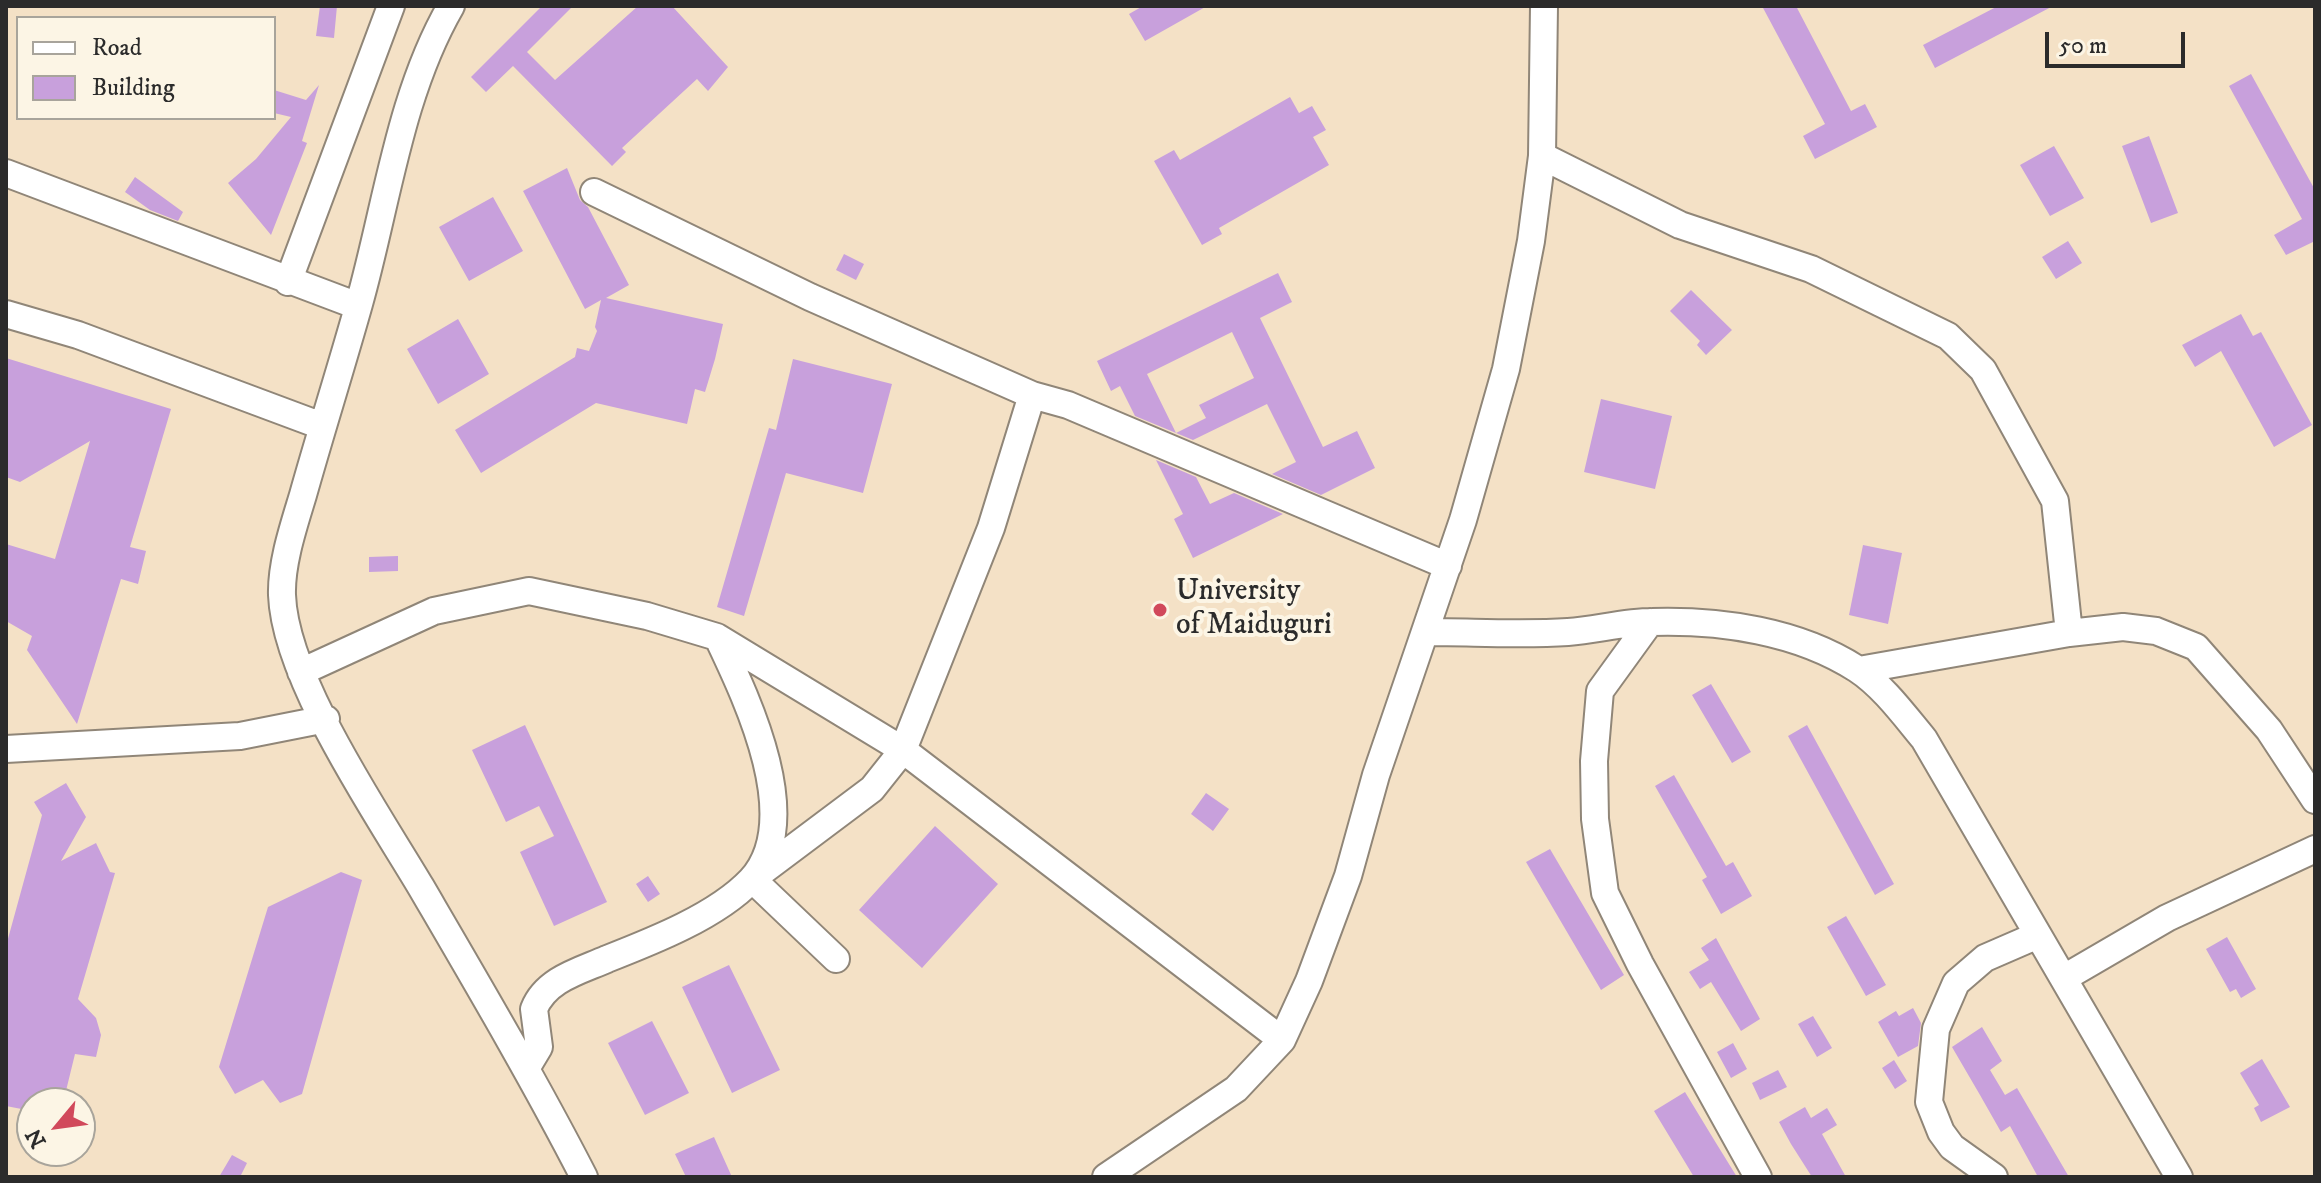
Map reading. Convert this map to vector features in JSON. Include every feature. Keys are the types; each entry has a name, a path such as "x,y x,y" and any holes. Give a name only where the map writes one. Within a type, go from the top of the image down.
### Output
{"street":[{"path":"288,282 391,6"},
{"path":"451,6 432,39 411,93 358,306 294,528 282,592 287,634 301,672 340,750 527,1067 584,1177"},
{"path":"1106,1177 1236,1089 1282,1040 1348,876 1376,775 1428,632 1506,369 1531,241 1542,156 1544,6"},
{"path":"1542,156 1680,225 1811,269 1948,336 1983,370 2055,501 2069,633"},
{"path":"6,173 358,306"},
{"path":"594,192 810,297 1032,395 1068,405 1448,566"},
{"path":"6,314 78,335 322,426"},
{"path":"527,1067 539,1047 534,1009 553,985 668,934 712,908 872,789 903,750 991,528 1032,395"},
{"path":"301,672 434,611 529,591 647,616 717,637 903,750 1282,1040"},
{"path":"1428,632 1566,632 1650,622 1696,623 1759,631 1816,647 1859,670 1891,700 1924,739 2064,978 2171,1174"},
{"path":"1650,622 1600,691 1594,761 1595,819 1605,893 1640,964 1758,1177"},
{"path":"1859,670 2069,633 2123,627 2156,631 2196,647 2269,730 2315,800"},
{"path":"717,637 750,707 770,773 773,815 769,837 752,879"},
{"path":"6,749 240,736 326,719"},
{"path":"2064,978 2167,918 2315,849"},
{"path":"752,879 836,959"},
{"path":"1994,1177 1952,1147 1929,1102 1936,1029 1956,983 1985,958 2038,935"}],"building":[{"path":"320,6 337,6 334,38 316,36"},
{"path":"542,6 573,6 527,52 555,80 638,6 672,6 728,67 708,91 697,79 622,148 626,152 612,166 513,66 486,92 471,77"},
{"path":"1143,6 1207,6 1145,41 1129,14"},
{"path":"1762,6 1796,6 1851,111 1865,104 1877,127 1815,159 1803,136 1825,124"},
{"path":"1998,6 2053,6 1935,68 1923,45"},
{"path":"2251,74 2315,190 2315,241 2286,255 2274,235 2302,219 2229,86"},
{"path":"319,85 302,141 307,143 271,235 228,183 256,159 291,117 276,113 276,91 306,100"},
{"path":"1290,97 1299,113 1312,106 1326,130 1313,137 1329,165 1219,228 1222,234 1202,245 1154,161 1174,150 1180,160"},
{"path":"2149,136 2178,213 2151,223 2122,146"},
{"path":"2054,146 2084,198 2050,216 2020,165"},
{"path":"567,168 580,200 588,207 629,285 606,298 723,324 715,359 705,392 695,389 687,424 596,403 481,473 455,430 575,357 577,348 589,351 597,331 595,327 601,300 585,309 523,191"},
{"path":"135,177 183,212 178,221 150,210 125,192"},
{"path":"493,197 523,251 469,281 439,227"},
{"path":"2068,241 2082,263 2056,279 2042,257"},
{"path":"844,254 864,264 856,280 836,270"},
{"path":"1278,273 1292,302 1260,318 1323,447 1357,431 1375,468 1321,495 1272,474 1296,462 1267,404 1193,440 1176,433 1135,416 1120,386 1111,391 1097,361","holes":["1232,332 1254,378 1199,405 1206,418 1176,433 1147,374"]},
{"path":"1691,290 1732,330 1706,355 1697,345 1700,341 1670,311"},
{"path":"2241,314 2253,336 2261,332 2312,425 2274,447 2221,351 2195,367 2182,345"},
{"path":"458,319 489,374 438,404 407,349"},
{"path":"6,358 171,409 130,547 146,551 138,584 121,579 77,724 27,650 32,636 6,621 6,544 55,559 90,441 20,482 6,477"},
{"path":"793,359 892,384 863,493 786,473 744,616 717,607 769,428 776,430"},
{"path":"1601,399 1672,416 1655,489 1584,472"},
{"path":"1156,460 1196,477 1210,504 1234,493 1283,514 1193,558 1174,519 1183,514"},
{"path":"1863,545 1902,553 1888,624 1849,615"},
{"path":"398,556 398,571 369,572 369,557"},
{"path":"1711,684 1751,752 1732,763 1692,695"},
{"path":"525,725 607,902 554,926 520,852 554,836 539,806 506,822 472,750"},
{"path":"1807,725 1894,884 1875,895 1788,736"},
{"path":"1674,775 1726,866 1733,862 1752,896 1721,914 1702,880 1707,877 1655,786"},
{"path":"66,783 86,817 61,861 96,843 110,872 115,873 78,999 96,1018 101,1035 96,1057 75,1054 67,1087 16,1087 16,1108 6,1106 6,946 42,815 34,802"},
{"path":"1206,793 1229,809 1213,831 1191,814"},
{"path":"935,826 998,884 922,968 859,910"},
{"path":"1550,849 1624,975 1601,990 1526,862"},
{"path":"341,872 362,880 302,1094 280,1103 263,1080 235,1094 219,1067 268,907"},
{"path":"648,876 660,894 648,902 636,884"},
{"path":"1846,916 1886,985 1866,996 1827,927"},
{"path":"2227,937 2256,989 2241,998 2236,989 2230,992 2206,949"},
{"path":"1716,938 1760,1019 1741,1031 1711,982 1700,989 1689,972 1709,960 1701,948"},
{"path":"729,965 780,1070 732,1093 682,987"},
{"path":"1913,1008 1921,1023 1918,1046 1898,1057 1878,1022 1896,1011 1899,1016"},
{"path":"1813,1016 1832,1048 1817,1057 1798,1024"},
{"path":"652,1021 689,1093 645,1115 608,1043"},
{"path":"1982,1027 2002,1061 1990,1070 2005,1095 2017,1088 2069,1177 2038,1177 2010,1126 2001,1132 1952,1047"},
{"path":"1733,1043 1747,1069 1731,1078 1717,1052"},
{"path":"2262,1059 2290,1107 2261,1122 2254,1108 2259,1105 2240,1073"},
{"path":"1894,1060 1907,1081 1895,1089 1882,1068"},
{"path":"1778,1070 1787,1087 1760,1100 1752,1083"},
{"path":"1685,1092 1737,1177 1694,1177 1654,1111"},
{"path":"1805,1107 1811,1118 1827,1108 1837,1125 1822,1134 1846,1177 1812,1177 1791,1144 1779,1122"},
{"path":"714,1137 732,1177 686,1177 675,1154"},
{"path":"232,1155 247,1163 240,1177 219,1177"}],"place":[{"name":"University of Maiduguri","path":"1160,610"}]}
